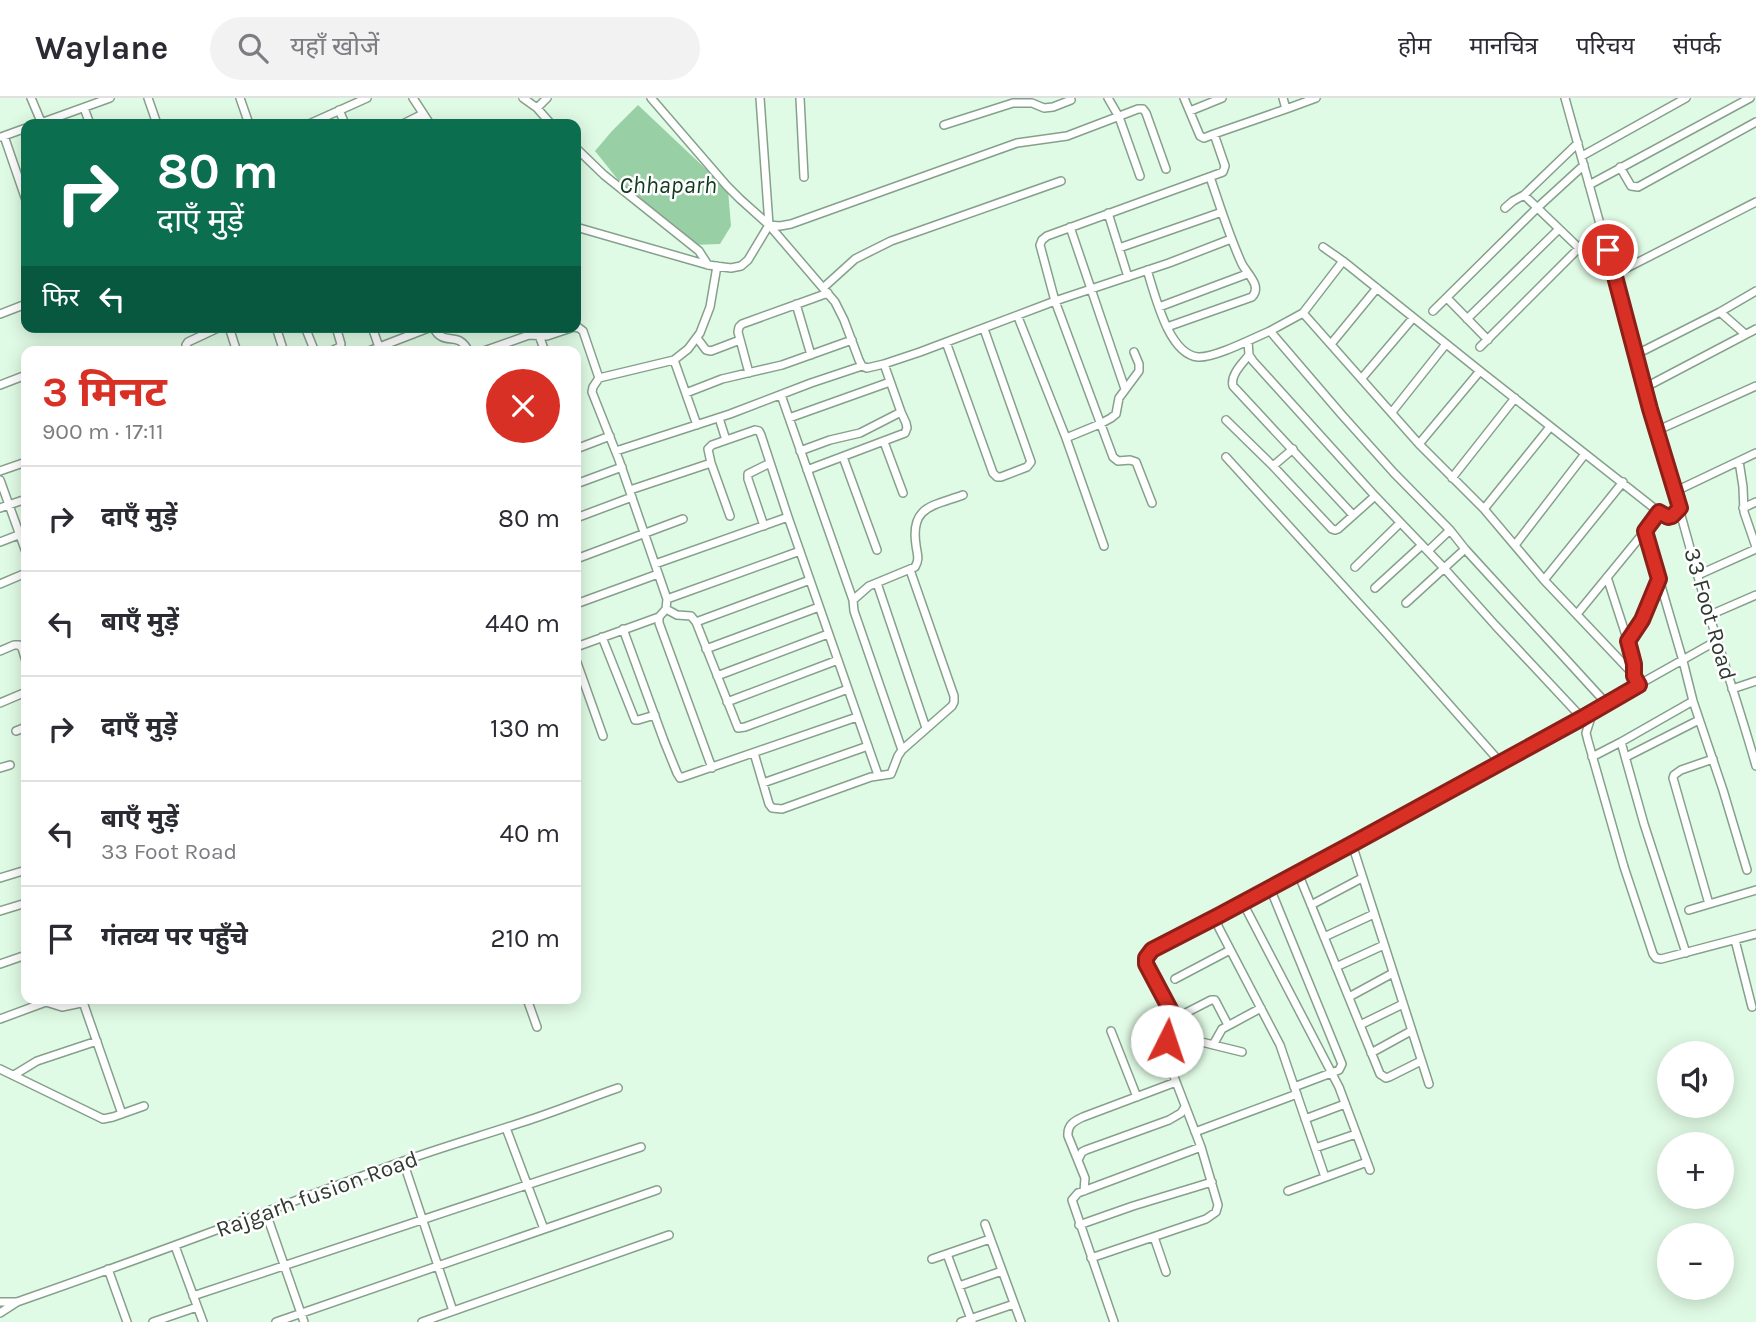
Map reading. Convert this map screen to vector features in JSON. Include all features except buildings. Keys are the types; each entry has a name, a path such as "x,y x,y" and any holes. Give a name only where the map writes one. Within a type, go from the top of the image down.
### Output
{"street":[{"path":"31,98 38,119"},
{"path":"53,119 110,98"},
{"path":"148,98 155,119"},
{"path":"240,98 247,119"},
{"path":"320,119 367,98"},
{"path":"413,98 426,119"},
{"path":"523,98 547,119"},
{"path":"537,108 547,98"},
{"path":"651,98 733,192 769,225 825,290 844,320 862,366"},
{"path":"581,229 713,265 731,268 741,266 748,260 769,225 760,98"},
{"path":"800,98 804,177"},
{"path":"1108,98 1119,117 1140,176"},
{"path":"1184,98 1202,138 1316,98"},
{"path":"1190,111 1222,98"},
{"path":"1283,98 1286,108"},
{"name":"33 Foot Road","path":"1565,98 1637,354 1644,388 1732,689 1753,744 1756,766"},
{"path":"1433,311 1583,161 1686,98"},
{"path":"1590,185 1750,98"},
{"path":"944,125 1013,103 1036,102 1044,108 1072,99"},
{"path":"83,108 88,119"},
{"path":"769,225 791,225 1017,143 1067,136 1143,109 1166,169"},
{"path":"339,110 343,119"},
{"path":"412,119 423,114"},
{"path":"1620,167 1631,187 1638,187 1756,122"},
{"path":"21,130 2,137 21,187"},
{"path":"1152,503 1136,462 1115,460 1055,301 1040,245 1047,236 1223,172 1225,169 1214,134"},
{"path":"1505,208 1524,195 1578,143"},
{"path":"581,153 713,265 710,307 701,333 688,349 674,360 599,378 593,387 592,392 622,467 667,599 666,609 659,617 581,645"},
{"path":"1167,327 1252,297 1257,289 1231,239 1210,177"},
{"path":"749,373 738,332 742,324 825,290 855,259 891,240 1061,181"},
{"path":"1524,195 1579,248"},
{"path":"1615,274 1756,202"},
{"path":"1119,248 1222,212"},
{"path":"1108,213 1128,276"},
{"path":"1480,348 1601,226"},
{"path":"1070,228 1125,389"},
{"path":"1467,319 1559,229"},
{"path":"616,451 719,418 862,366 867,368 884,364 1231,239"},
{"path":"1323,247 1659,512 1668,517 1680,508"},
{"path":"1147,270 1159,307 1175,342 1185,353 1198,357 1248,341 1303,313 1343,261"},
{"path":"1159,307 1247,274"},
{"path":"1331,344 1377,288"},
{"path":"1637,354 1756,291"},
{"path":"1447,298 1488,340"},
{"path":"796,304 811,355"},
{"path":"0,314 21,306"},
{"path":"1720,312 1745,334"},
{"path":"1303,313 1419,444 1484,509 1544,580 1634,676 1639,685"},
{"path":"1018,317 1066,438 1104,546"},
{"path":"1362,378 1413,318"},
{"path":"1644,388 1756,328"},
{"path":"946,342 993,473 1001,477 1027,467 1031,461 984,329"},
{"path":"581,330 599,378"},
{"path":"1270,331 1377,454 1450,530 1606,703"},
{"path":"186,346 188,342 207,333"},
{"path":"382,346 416,333"},
{"path":"436,333 444,339 457,339 465,346"},
{"path":"498,346 529,335 558,333"},
{"path":"539,335 543,346"},
{"path":"697,338 711,351 740,340"},
{"path":"686,393 722,379 782,365 852,340"},
{"path":"1248,341 1249,355 1375,496 1582,718"},
{"path":"1392,412 1446,344"},
{"path":"1066,438 1116,414 1119,398 1139,371 1135,352"},
{"path":"1249,355 1233,376 1233,386 1353,515"},
{"path":"674,360 697,425"},
{"path":"807,470 905,433 906,422 884,364"},
{"path":"1419,444 1480,371"},
{"path":"0,385 21,377"},
{"path":"789,418 890,382"},
{"path":"1657,431 1756,386"},
{"path":"780,394 853,600 854,611 902,750"},
{"path":"1452,478 1515,398"},
{"path":"800,451 860,433 901,412"},
{"path":"719,418 726,440"},
{"path":"1226,420 1332,529 1338,529 1375,496"},
{"path":"1484,509 1550,427"},
{"path":"730,516 708,449 726,440 759,431 878,775"},
{"path":"581,447 610,436"},
{"path":"884,442 903,493"},
{"path":"1273,466 1293,449"},
{"path":"1676,491 1756,453"},
{"path":"1515,545 1585,454"},
{"path":"844,457 877,550"},
{"path":"1226,457 1500,762"},
{"path":"1698,575 1756,548 1746,521 1739,461"},
{"path":"581,516 711,463"},
{"path":"765,526 748,474 770,463"},
{"path":"0,471 21,464"},
{"path":"581,482 622,467"},
{"path":"0,480 4,506 21,531"},
{"path":"1544,580 1623,482"},
{"path":"853,600 863,589 915,567 918,563 915,536 917,519 927,509 963,495"},
{"path":"4,506 21,501"},
{"path":"1744,508 1756,502"},
{"path":"1577,614 1659,512"},
{"path":"655,564 788,517"},
{"path":"581,557 683,519"},
{"path":"1355,567 1400,523"},
{"path":"1375,588 1450,530"},
{"path":"1645,531 1684,661 1693,701 1746,870"},
{"path":"0,542 21,535"},
{"path":"1406,603 1465,549"},
{"path":"667,599 800,551"},
{"path":"754,753 769,804 777,810 878,775 888,775 893,772 895,761 902,750 952,706 954,696 910,570"},
{"path":"581,602 658,574"},
{"path":"0,584 21,575"},
{"path":"1607,577 1628,641 1634,676"},
{"path":"696,622 810,579"},
{"path":"1628,641 1642,620 1659,579"},
{"path":"877,583 926,728"},
{"path":"1710,615 1756,595"},
{"path":"706,649 819,607"},
{"path":"666,609 677,615 691,616 696,622 740,728 848,689"},
{"path":"659,617 712,768"},
{"path":"623,629 678,777 682,778 858,717"},
{"path":"717,676 828,634"},
{"path":"602,637 635,720 655,715"},
{"path":"1091,1258 1212,1216 1218,1205 1166,1051 1172,1020 1169,1006 1146,964 1147,954 1582,718 1718,640"},
{"path":"0,651 14,645 21,647"},
{"path":"727,702 838,660"},
{"path":"581,674 603,736"},
{"path":"1732,689 1756,681"},
{"path":"0,703 21,694"},
{"path":"1592,757 1693,701"},
{"path":"1593,711 1586,733 1653,954 1656,958 1661,958 1756,934"},
{"path":"1626,757 1699,720"},
{"path":"16,731 21,729"},
{"path":"1621,742 1685,953"},
{"path":"762,783 867,746"},
{"path":"1709,904 1673,778 1681,769 1713,759"},
{"path":"0,768 10,765"},
{"path":"1352,844 1429,1084"},
{"path":"0,878 21,872"},
{"path":"1298,873 1380,1074 1386,1078 1422,1061"},
{"path":"1311,905 1362,877"},
{"path":"1195,1132 1295,1091 1341,1067 1341,1059 1270,888"},
{"path":"1689,910 1756,890"},
{"path":"1243,903 1332,1073 1368,1166 1325,1177 1288,1191"},
{"path":"0,911 21,904"},
{"path":"1324,937 1374,914"},
{"path":"1218,916 1218,926 1280,1045 1325,1177"},
{"path":"1735,940 1752,991 1752,1007"},
{"path":"1336,967 1384,945"},
{"path":"1175,979 1230,950"},
{"path":"0,964 21,957"},
{"path":"1349,997 1393,973"},
{"path":"1172,1020 1215,1000 1228,1025"},
{"path":"0,1019 41,1004"},
{"path":"52,1004 62,1007 76,1004"},
{"path":"84,1004 122,1114"},
{"path":"529,1004 537,1027"},
{"path":"1360,1025 1403,1004"},
{"path":"1213,1045 1222,1029 1261,1008"},
{"path":"1111,1031 1137,1097"},
{"path":"1371,1053 1411,1031"},
{"path":"1169,1034 1242,1052"},
{"path":"14,1075 37,1061 97,1041"},
{"path":"0,1069 97,1118 108,1119 144,1106"},
{"path":"1084,1191 1085,1178 1068,1136 1070,1125 1083,1117 1176,1082"},
{"name":"Rajgarh fusion Road","path":"0,1313 17,1302 403,1161 618,1088"},
{"path":"1305,1119 1345,1104"},
{"path":"1078,1160 1086,1150 1169,1120 1181,1113 1185,1107"},
{"path":"506,1128 544,1229"},
{"path":"1315,1148 1356,1134"},
{"path":"193,1296 641,1147"},
{"path":"1114,1322 1072,1200 1084,1191 1200,1147"},
{"path":"403,1161 453,1311"},
{"path":"1080,1225 1212,1182"},
{"path":"276,1322 657,1190"},
{"path":"266,1213 304,1322"},
{"path":"985,1224 1021,1322"},
{"path":"422,1322 669,1235"},
{"path":"1154,1237 1166,1272"},
{"path":"932,1259 990,1239"},
{"path":"175,1246 202,1322"},
{"path":"947,1254 971,1320"},
{"path":"108,1269 127,1322"},
{"path":"959,1286 1002,1271"},
{"name":"Rajgarh fusion Road","path":"0,1302 17,1302"},
{"path":"961,1322 1014,1304"},
{"path":"153,1322 197,1307"}],"water":[{"name":"Chhaparh","path":"638,105 728,190 731,226 720,244 692,245 644,212 595,151"}],"route":[{"path":"1167,1041 1172,1013 1146,964 1147,954 1152,950 1352,844 1639,685 1634,676 1628,641 1642,620 1659,579 1645,531 1659,512 1668,517 1680,508 1644,388 1608,250"}]}
